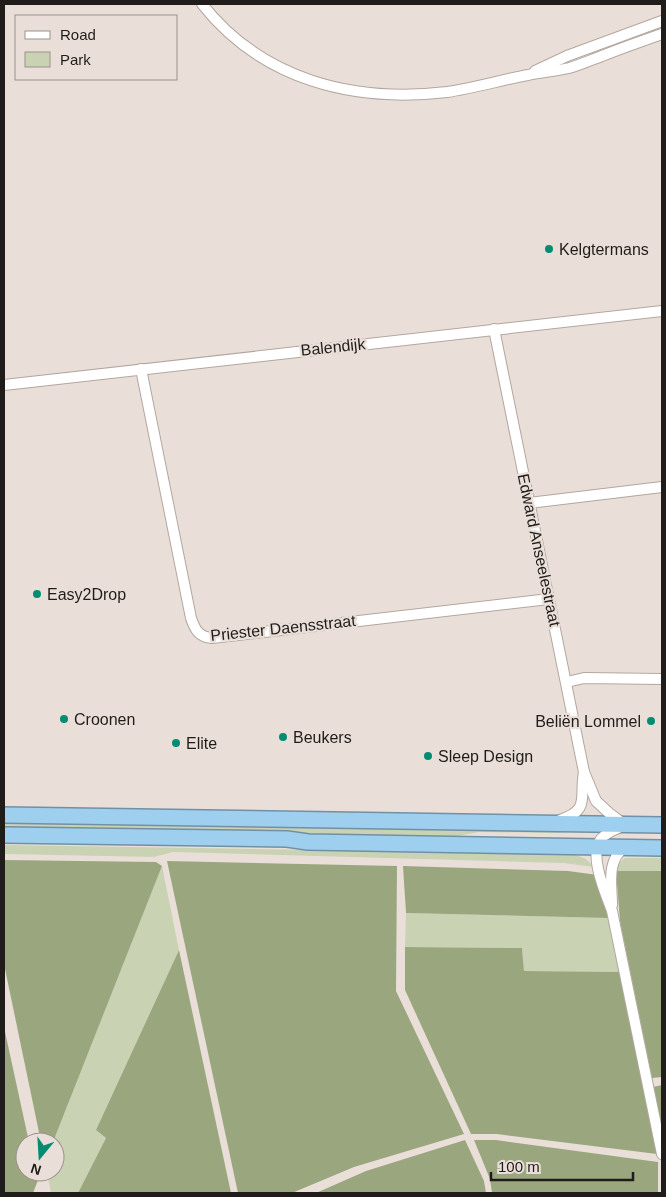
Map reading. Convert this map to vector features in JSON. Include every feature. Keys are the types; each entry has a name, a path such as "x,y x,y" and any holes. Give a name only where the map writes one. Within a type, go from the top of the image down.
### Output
{"highway":[{"path":"4,815 662,826"},
{"path":"4,835 287,839 308,842 662,848"}],"street":[{"path":"202,4 217,22 242,45 271,64 305,79 339,88 357,92 392,95 446,92 529,74 570,68 662,34"},
{"path":"529,74 566,56 662,21"},
{"path":"621,36 625,47"},
{"name":"Balendijk","path":"4,385 141,368 662,311"},
{"name":"Edward Anseelestraat","path":"494,329 584,772 596,801 624,825"},
{"name":"Priester Daensstraat","path":"141,368 191,618 194,628 204,637 212,638 549,599"},
{"path":"529,502 662,487"},
{"path":"566,682 584,678 662,679"},
{"name":"Edward Anseelestraat","path":"549,824 572,817 579,811 582,803 584,772"},
{"path":"624,825 601,838 597,848 598,868 612,911 662,1154"},
{"path":"572,847 590,855 598,868"},
{"path":"612,911 612,870 614,859 618,852 624,848"}],"green space":[{"path":"4,820 561,830 567,832 479,832 452,837 4,829"},
{"path":"4,845 573,854 586,859 594,867 563,863 173,852 154,857 4,854"},
{"path":"625,858 662,858 662,871 616,871 618,864"},
{"path":"4,860 156,862 162,866 57,1132 39,1132 4,964"},
{"path":"167,861 397,866 396,991 464,1134 354,1167 292,1193 238,1193"},
{"path":"162,866 179,950 96,1130 106,1138 78,1193 51,1193 49,1182 65,1182 65,1132 57,1132"},
{"path":"403,866 568,871 598,875 608,918 406,913"},
{"path":"616,871 662,871 662,1077 652,1078 620,921"},
{"path":"406,913 608,918 620,972 524,971 522,948 405,947"},
{"path":"405,947 522,948 524,971 620,972 657,1154 497,1134 471,1134 405,990"},
{"path":"179,950 231,1193 78,1193 106,1138 96,1130"},
{"path":"4,1027 27,1132 15,1132 15,1182 37,1182 33,1193 4,1193"},
{"path":"662,1085 662,1157 653,1087"},
{"path":"465,1140 484,1181 486,1193 316,1193 366,1171"},
{"path":"474,1140 496,1140 658,1162 658,1193 492,1193 490,1179"}],"place":[{"name":"Kelgtermans","path":"549,249"},
{"name":"Easy2Drop","path":"37,594"},
{"name":"Croonen","path":"64,719"},
{"name":"Beliën Lommel","path":"651,721"},
{"name":"Beukers","path":"283,737"},
{"name":"Elite","path":"176,743"},
{"name":"Sleep Design","path":"428,756"}]}
